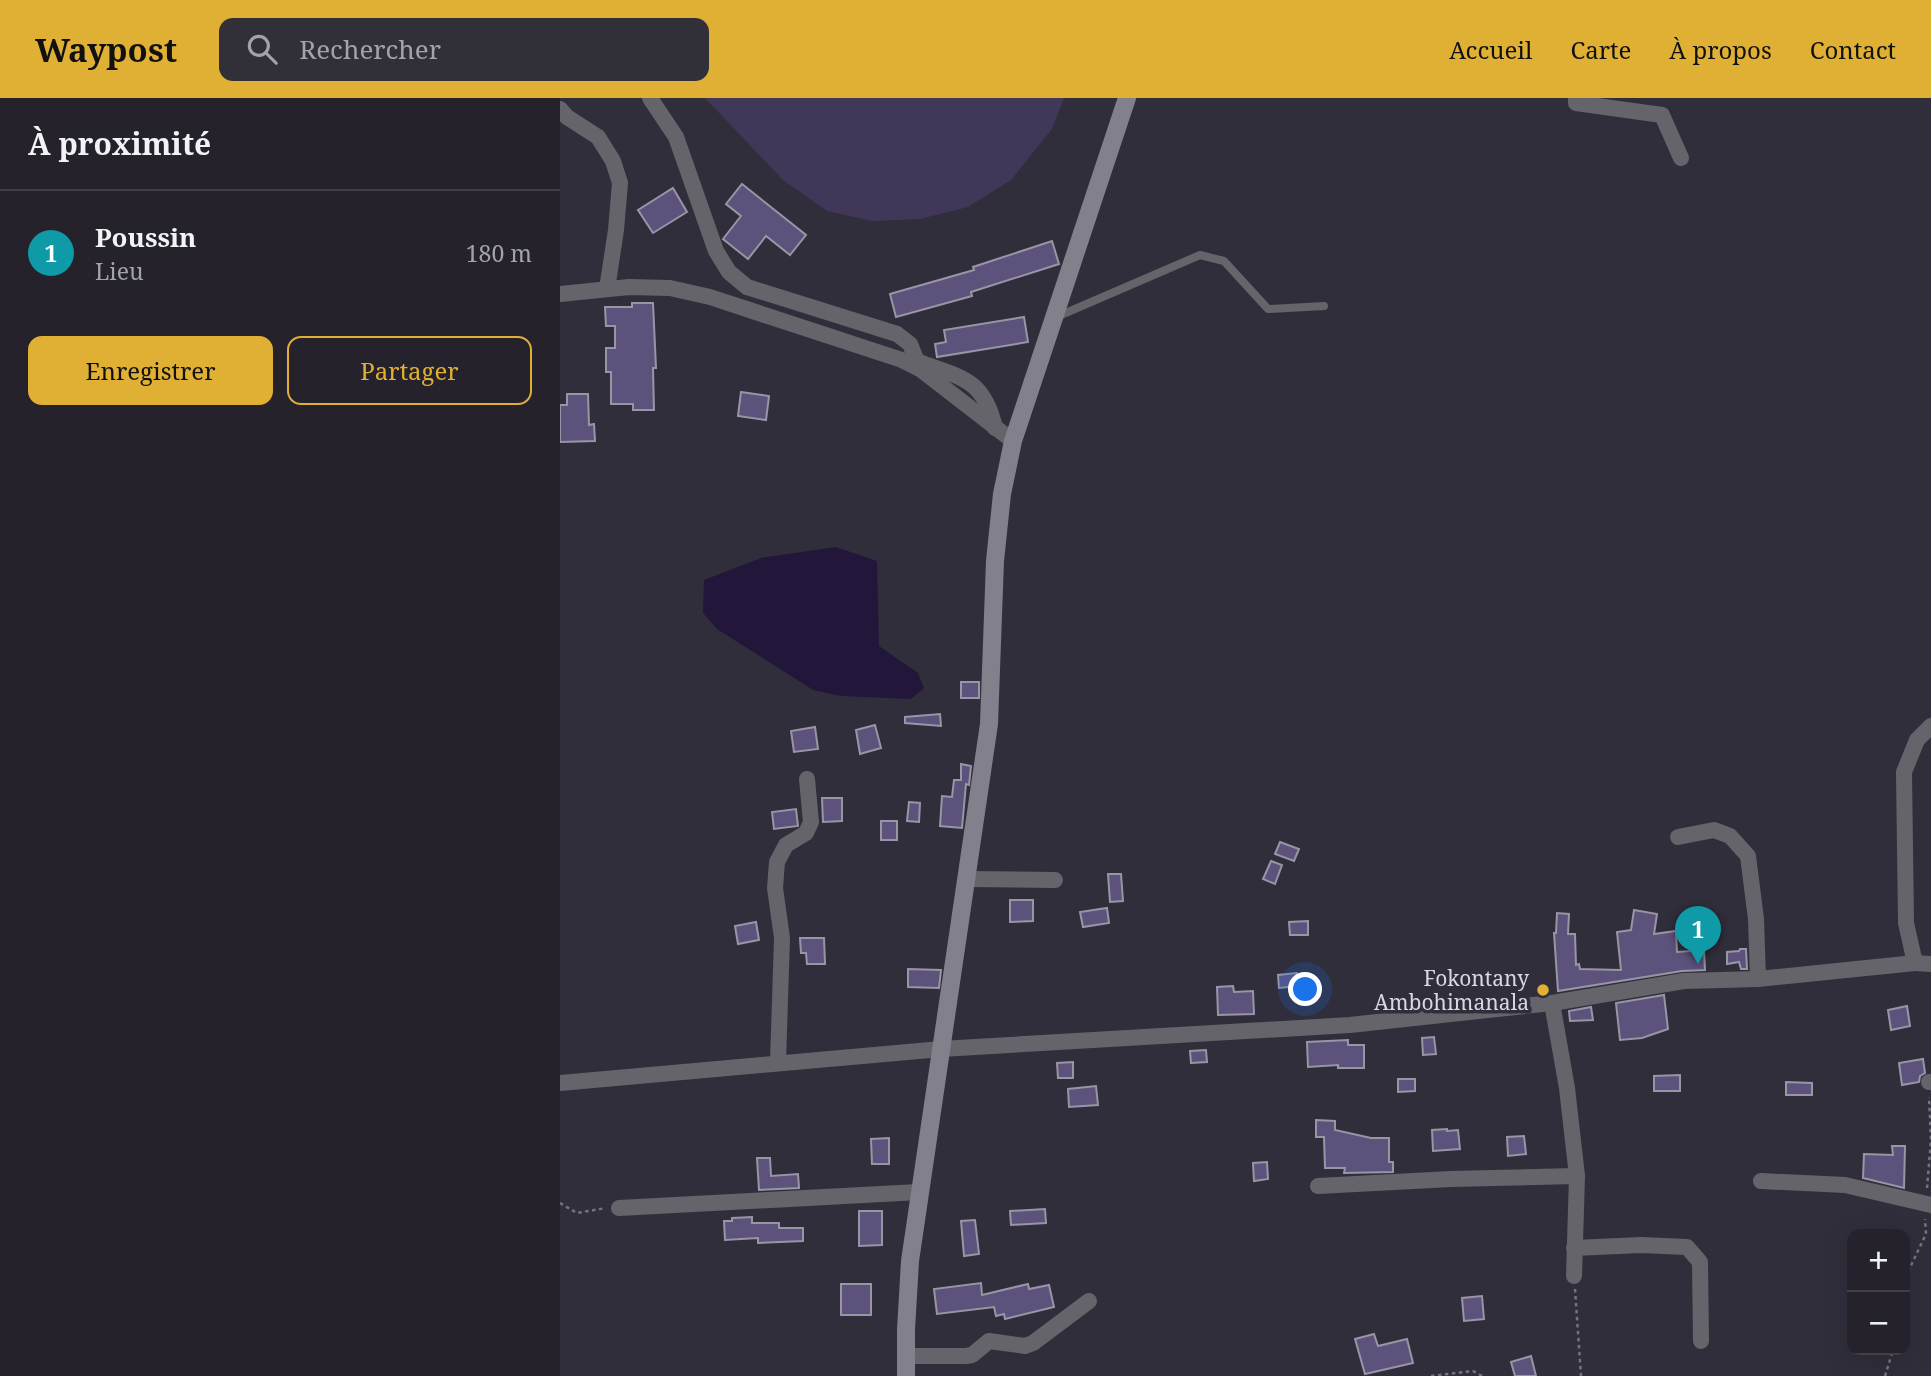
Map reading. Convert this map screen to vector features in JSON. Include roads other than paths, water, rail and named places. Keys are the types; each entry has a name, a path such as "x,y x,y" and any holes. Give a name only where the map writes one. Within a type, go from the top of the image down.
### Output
{"street":[{"path":"650,98 676,137 716,251 729,272 747,287 897,334 910,344 914,364"},
{"path":"906,1376 910,1261 989,724 995,561 1002,494 1013,441 1127,98"},
{"path":"1576,98 1576,103 1662,115 1681,158"},
{"path":"560,109 567,117 598,137 613,162 621,183 617,230 607,289"},
{"path":"560,294 607,289 670,288 710,297 914,364 1013,441"},
{"path":"560,1083 942,1049 1350,1025 1552,1003 1684,981 1758,979 1923,963 1906,923 1904,772 1917,740 1931,726"},
{"path":"778,1062 782,938 775,888 777,862 786,845 806,833 811,822 807,779"},
{"path":"1678,837 1714,830 1730,836 1748,856 1756,919 1758,979"},
{"path":"967,879 1055,880"},
{"path":"1552,1003 1567,1088 1577,1176 1574,1276"},
{"path":"1318,1186 1577,1176"},
{"path":"1761,1181 1845,1185 1928,1204"},
{"path":"619,1208 919,1192"},
{"path":"1574,1248 1641,1245 1687,1247 1700,1262 1701,1341"},
{"path":"905,1356 972,1355 989,1341 1025,1346 1089,1301"}],"lane":[{"path":"1053,319 1200,255 1224,261 1268,309 1324,306"}],"place":[{"name":"Poussin","path":"1698,964"},
{"name":"Fokontany Ambohimanala","path":"1543,990"}]}
